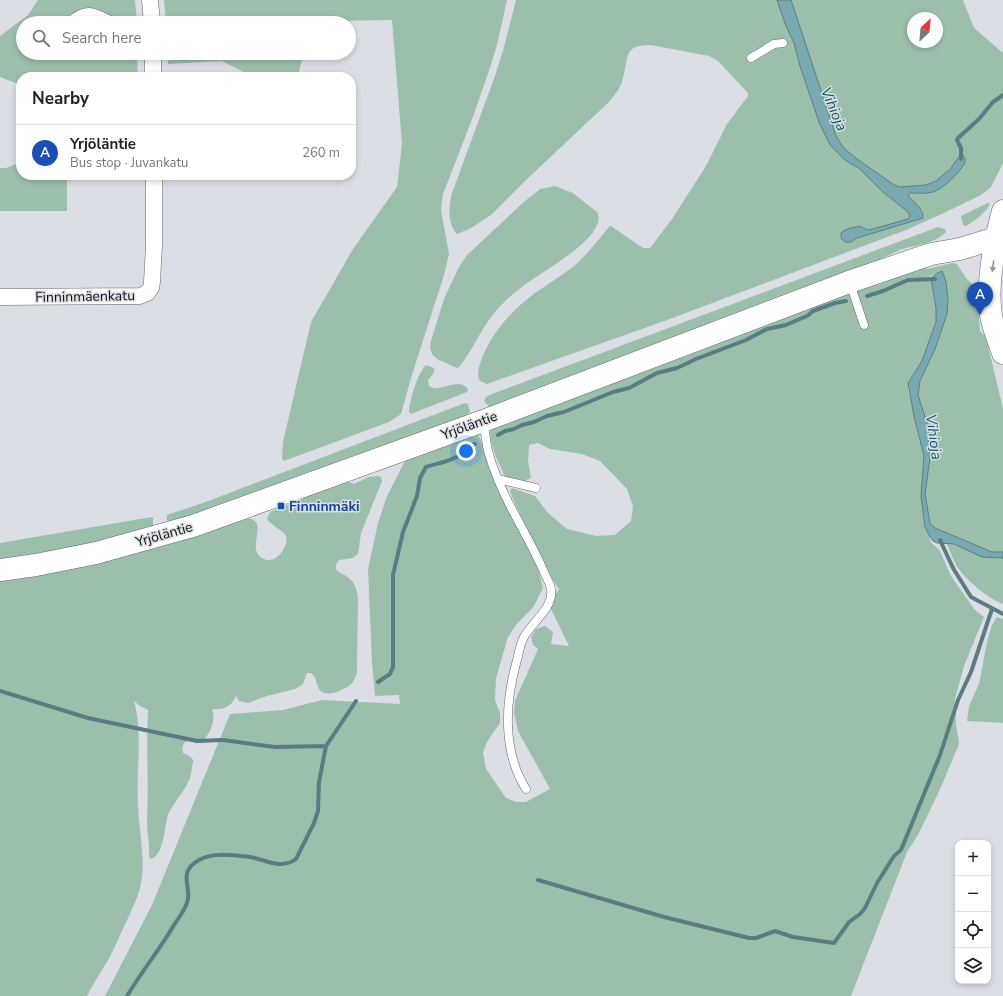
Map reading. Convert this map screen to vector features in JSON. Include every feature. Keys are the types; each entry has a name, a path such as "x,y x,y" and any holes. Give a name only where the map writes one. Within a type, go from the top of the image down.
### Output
{"main road":[{"name":"Yrjöläntie","path":"0,570 36,565 96,553 193,526 483,420 849,282 931,254 958,238 1001,228"},
{"path":"1001,228 991,281 991,315 1003,352"}],"street":[{"path":"150,0 151,16"},
{"path":"153,60 153,72"},
{"name":"Finninmäenkatu","path":"0,297 140,296 147,292 151,288 153,265 154,180"}],"lane":[{"path":"75,16 91,11 101,16"},
{"path":"751,58 774,44 783,44"},
{"path":"849,282 864,325"},
{"path":"483,420 488,450 498,479 535,552 551,588 549,604 543,614 530,627 523,639 510,692 508,719 513,760 516,770 526,789"},
{"path":"498,479 536,488"}],"green space":[{"path":"38,0 135,0 136,16 27,16"},
{"path":"164,0 507,0 497,45 489,71 443,194 441,210 449,254 444,275 401,414 389,422 284,461 282,459 283,442 311,322 353,249 397,187 402,144 392,20 356,21 356,16 165,16"},
{"path":"516,0 777,0 794,43 800,66 819,122 830,145 845,160 862,171 890,198 908,212 910,216 908,219 868,230 857,226 853,229 850,228 840,235 843,241 851,242 857,238 923,218 913,200 908,195 943,187 956,174 962,154 947,172 937,180 923,185 899,187 862,163 846,150 836,136 791,0 963,0 974,28 1003,53 1003,163 991,187 981,195 906,230 667,320 487,384 480,381 478,370 486,348 497,330 527,299 573,267 610,226 643,248 650,248 672,219 706,166 727,124 748,96 748,93 718,61 709,56 651,45 636,47 629,53 621,85 609,102 491,215 471,228 457,234 450,220 450,203 452,193 495,76"},
{"path":"16,24 16,60 137,60 138,72 16,72 16,83 0,77 0,36"},
{"path":"168,60 302,60 299,72 243,72 222,61 168,64"},
{"path":"16,164 16,180 67,180 67,211 0,211 0,168 6,168"},
{"path":"555,186 573,193 597,212 598,222 593,232 570,254 523,286 504,302 489,320 459,367 457,368 437,359 432,354 430,348 431,341 444,299 459,267 467,255 540,189"},
{"path":"988,203 990,204 988,208 980,216 966,226 963,225 961,216"},
{"path":"938,227 945,229 946,232 930,242 900,250 874,262 496,406 489,407 484,401 486,397 492,394"},
{"path":"952,263 957,264 966,278 977,290 980,331 986,337 1003,409 1003,552 992,552 935,528 930,523 925,494 930,458 928,426 918,395 920,381 935,349 947,314 948,300 937,273 929,277 933,284 937,315 936,322 927,350 912,376 908,388 924,456 921,496 924,521 931,542 940,551 951,576 974,609 984,617 964,666 955,699 956,724 959,744 941,787 919,833 907,852 851,996 105,996 152,905 230,714 283,710 322,700 400,704 399,695 375,696 368,569 378,523 387,496 405,461 478,434 538,568 543,588 534,606 516,625 508,637 496,678 495,700 500,713 500,723 488,740 483,752 486,769 506,798 516,802 526,802 550,789 518,731 514,713 515,701 538,649 533,645 531,637 536,629 545,626 553,632 551,644 569,646 549,605 559,589 549,574 510,491 512,488 535,496 548,513 567,529 596,536 615,535 631,521 633,506 627,489 600,461 582,454 550,449 538,443 529,445 528,461 531,478 525,481 505,477 492,446 490,433 491,427 792,313 926,267 927,269"},
{"path":"426,365 434,368 434,373 428,380 429,386 439,388 459,384 464,385 468,389 467,392 411,414 409,412 414,387"},
{"path":"465,403 468,404 470,412 465,417 225,506 170,522 167,520 167,515 203,503"},
{"path":"369,477 381,477 382,481 361,533 358,554 353,558 339,560 336,564 336,569 353,582 358,595 357,673 351,684 340,691 330,693 322,692 317,685 315,677 311,673 307,673 303,684 295,689 267,696 248,703 239,701 236,696 232,703 227,707 212,709 212,725 204,740 192,740 183,744 183,753 190,757 193,761 191,773 186,786 168,815 159,852 151,859 149,856 147,822 148,710 134,701 137,713 139,739 138,791 142,871 139,892 128,918 110,957 87,996 0,996 0,580 245,518 253,520 257,524 258,530 256,551 259,556 267,560 271,560 279,556 282,552 286,544 286,536 267,519 270,512 303,499 306,495 347,481 354,484"},
{"path":"152,517 153,526 150,529 125,536 0,562 0,543"},
{"path":"946,543 954,544 982,557 1003,558 1003,604 985,594 967,579 957,566"},
{"path":"997,617 1003,619 1003,723 967,721 969,706 979,684 987,642 992,625"}],"water":[{"path":"777,0 791,0 836,136 845,149 857,159 894,185 900,187 926,185 936,181 950,169 961,154 963,155 965,158 965,163 962,168 941,188 930,193 910,193 908,195 922,212 923,218 857,238 851,242 845,242 841,238 841,233 850,228 859,226 868,230 873,229 908,219 910,216 908,212 883,192 860,169 845,160 830,145 819,122 800,66 794,43"},
{"path":"942,271 946,282 948,300 947,314 935,349 920,381 918,395 928,426 930,458 925,494 930,523 935,528 992,552 1003,552 1003,558 982,557 954,544 937,543 930,537 925,527 921,496 924,456 914,416 908,383 922,361 936,322 936,308 931,278"}],"waterway":[{"path":"961,159 961,148 957,140 958,138 979,119 993,102 1003,95"},
{"path":"867,296 908,280 935,279"},
{"path":"498,435 547,416 564,412 613,392 629,388 657,373 677,368 746,340 767,329 786,325 807,316 813,311 835,303 846,301"},
{"path":"378,682 390,674 393,667 393,575 403,532 417,496 420,478 426,467 448,461 475,444"},
{"path":"940,540 953,568 971,597 1003,614"},
{"path":"538,880 664,917 749,938 756,938 775,931 793,937 834,943 849,922 860,914 865,908 877,883 894,856 901,850 940,755 958,700 971,672 992,609"},
{"path":"0,691 88,718 197,741 223,740 275,747 326,746"},
{"path":"127,996 163,943 187,903 187,875 188,870 192,865 205,857 217,855 250,857 279,864 285,864 296,859 314,823 318,811 319,782 326,746 356,701"}],"place":[{"name":"Yrjöläntie","path":"980,315"},
{"name":"Finninmäki","path":"281,506"}],"water label":[{"name":"Vihioja","path":"834,109"},
{"name":"Vihioja","path":"934,437"}]}
